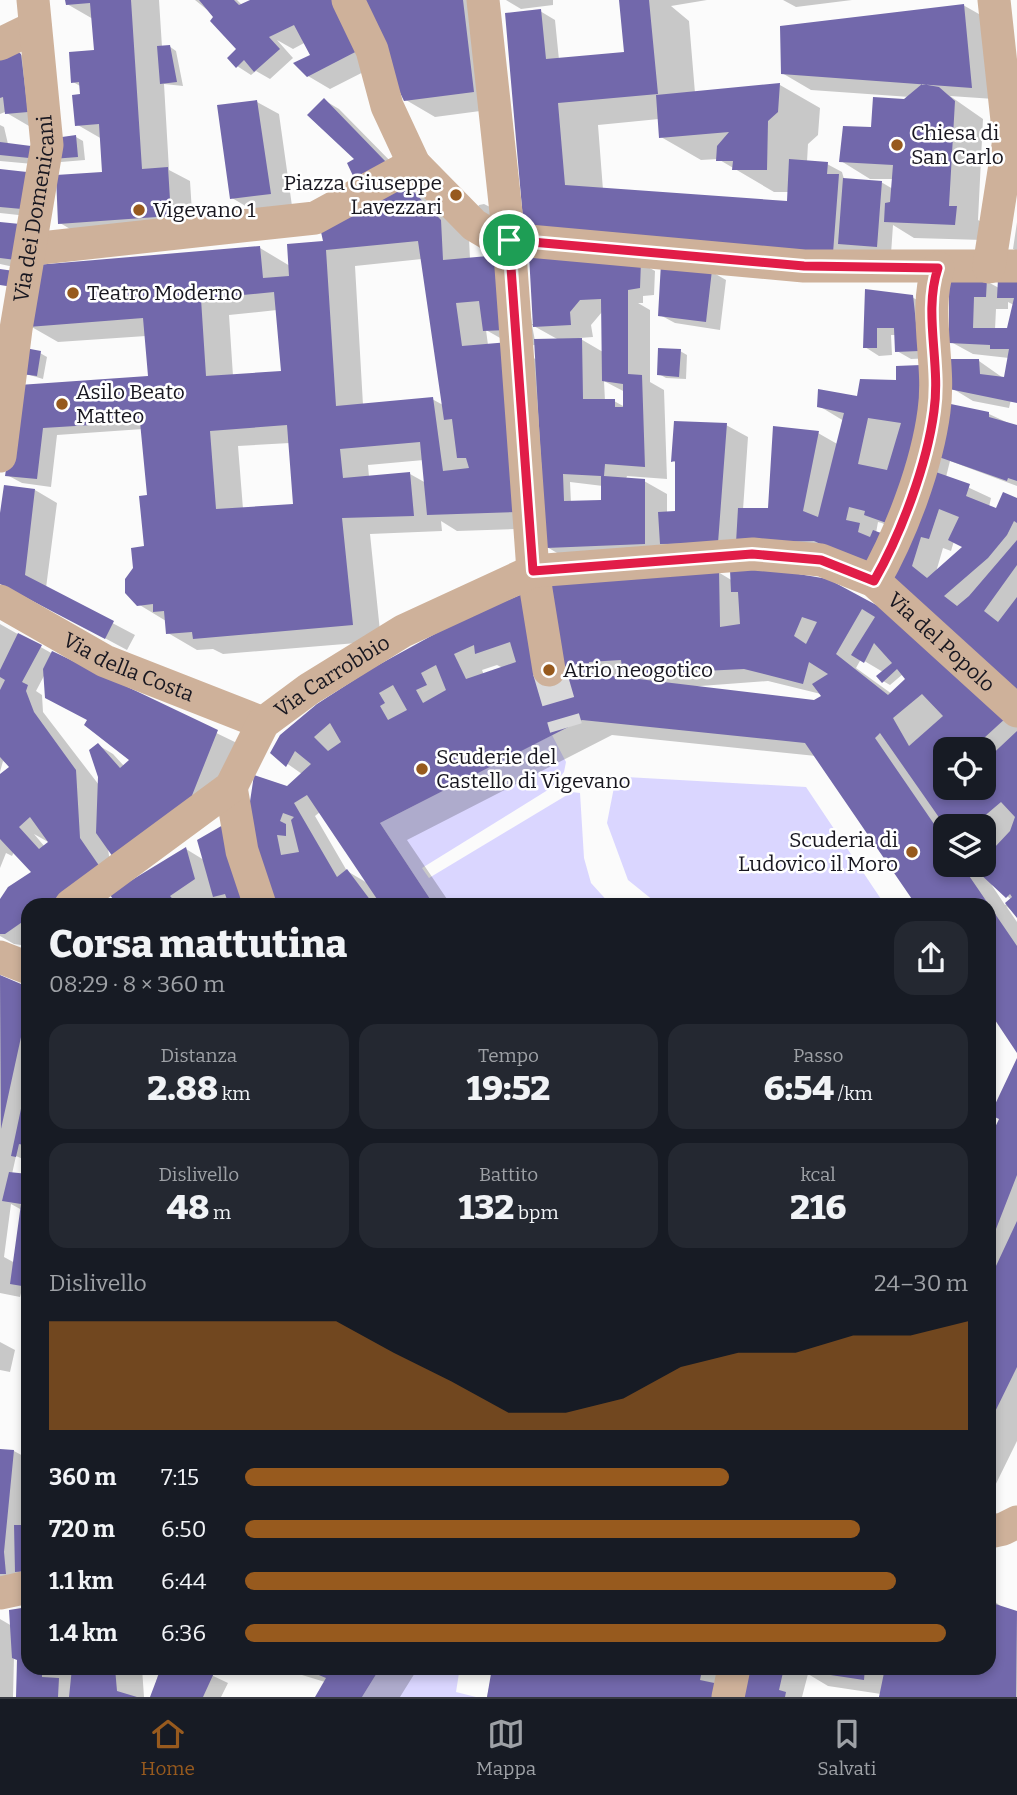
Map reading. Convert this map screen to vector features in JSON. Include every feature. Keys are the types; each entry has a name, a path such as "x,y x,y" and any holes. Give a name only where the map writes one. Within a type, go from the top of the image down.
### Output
{"street":[{"path":"348,0 372,50 406,167 474,225 496,238 804,266 938,268 1003,266 1009,139 994,0"},
{"path":"483,0 509,240 533,571 549,670"},
{"path":"0,44 34,14"},
{"name":"Via dei Domenicani","path":"0,456 16,329 32,250 47,145 34,14"},
{"path":"32,250 316,218 406,167"},
{"path":"874,581 890,553 922,462 934,411 936,357 930,290 938,268"},
{"name":"Via del Popolo","path":"533,571 752,554 821,560 874,581 1017,712"},
{"name":"Via Carrobbio","path":"81,898 231,788 264,723 309,689 403,631 533,571"},
{"name":"Via della Costa","path":"0,601 105,661 264,723"},
{"path":"231,788 242,851 258,898"},
{"path":"996,1531 1017,1522"},
{"path":"0,1593 21,1588"},
{"path":"728,1697 733,1675"}],"shaded area":[{"path":"552,735 566,762 564,772 551,788 422,868 429,878 572,792 580,793 584,858 591,883 605,898 429,898 380,823"},
{"path":"626,777 806,787 880,898 650,898 628,880 607,823 615,782"},
{"path":"376,1675 459,1675 456,1692 476,1697 362,1697"}],"building":[{"path":"65,0 131,0 142,169 168,167 171,216 58,224 56,175 102,172 99,124 75,126 72,95 80,94 79,82 71,83 69,52 94,50 90,3 66,5"},
{"path":"199,0 234,0 239,5 250,0 339,0 363,48 307,77 293,63 310,55 294,25 269,37 280,49 254,72 244,60 236,68 227,58 236,49 210,21 213,17"},
{"path":"356,0 463,0 474,92 404,101"},
{"path":"619,0 649,0 658,94 558,103 565,185 787,201 789,159 828,162 827,174 839,174 833,253 524,231 505,13 541,9 546,59 624,52"},
{"path":"964,4 972,88 781,74 780,26"},
{"path":"170,45 177,82 160,84 157,46"},
{"path":"13,48 21,54 28,112 5,114 3,97 0,98 0,53"},
{"path":"780,83 778,112 768,121 767,170 732,170 733,161 716,161 717,146 729,132 659,138 656,95"},
{"name":"Chiesa di San Carlo","path":"922,84 939,87 955,101 949,206 957,206 955,225 884,222 885,203 890,202 893,165 839,162 843,126 871,127 873,97 904,99"},
{"path":"324,98 386,162 354,178 347,163 354,159 307,115"},
{"path":"257,100 271,194 230,199 217,105"},
{"path":"76,135 78,157 52,159 55,138"},
{"path":"0,142 31,146 29,158 0,155"},
{"path":"0,169 27,172 22,209 0,207"},
{"path":"843,178 882,181 877,247 838,244"},
{"path":"407,185 441,220 443,260 488,256 498,265 507,330 483,331 479,301 456,303 462,346 509,342 519,512 427,515 420,442 340,449 343,478 410,472 414,516 342,518 353,625 193,639 192,632 166,634 164,611 153,612 153,604 137,606 125,593 125,579 133,568 131,548 144,546 139,496 147,495 140,422 43,428 37,479 5,476 19,385 148,376 143,318 28,327 36,265 260,246 263,278 289,276 287,244 323,241 321,232","holes":["418,241 444,420 452,419 457,458 466,458 469,468 443,471 433,397 336,406 326,250","274,292 281,371 206,376 201,299","287,425 293,504 216,509 210,431"]},
{"path":"0,222 20,224 16,260 0,258"},
{"path":"529,255 641,261 640,288 628,290 628,374 642,375 645,467 605,464 604,476 645,479 645,544 546,548 534,339 582,338 583,399 615,399 615,407 623,407 623,384 602,381 601,299 580,300 570,312 571,325 533,327","holes":["563,474 601,476 601,500 564,501"]},
{"path":"661,263 712,270 706,322 658,316"},
{"path":"0,269 14,271 13,287 0,285"},
{"path":"949,279 987,279 986,297 974,297 973,328 1007,328 1014,298 997,298 998,279 1017,279 1017,403 949,389 949,359 979,359 980,374 1004,377 1009,349 949,343"},
{"path":"865,289 913,295 919,351 895,352 894,328 877,328 877,348 863,348"},
{"path":"25,348 41,351 37,376 21,374"},
{"path":"658,348 681,349 679,377 657,375"},
{"path":"921,365 925,401 895,526 864,515 865,511 849,507 846,520 860,523 858,532 870,537 873,530 891,537 877,569 814,541 736,543 738,508 768,508 773,426 819,431 803,511 818,517 844,413 817,407 818,389 857,396 860,379 896,380 896,366","holes":["868,418 901,423 887,470 858,464"]},
{"path":"946,403 989,412 989,417 1017,425 1017,481 1008,478 1007,481 936,456"},
{"path":"674,421 727,423 718,543 660,544 658,512 675,511 675,461 671,462"},
{"path":"930,470 970,484 966,496 996,508 1003,492 1017,498 1017,523 1014,521 1007,535 988,558 944,596 957,606 969,596 1017,540 1017,565 984,611 998,622 1017,597 1017,693 889,577","holes":["939,509 959,517 948,540 962,547 927,578 912,566 921,537 929,539"]},
{"path":"4,485 35,489 25,575 114,621 105,639 0,584 0,513"},
{"path":"769,569 828,579 893,614 1007,717 985,737 933,737 933,800 996,800 996,751 1017,731 1017,918 1005,903 1012,897 1010,894 1006,898 983,877 996,877 996,846 1010,831 1015,817 1001,802 987,814 937,814 880,733 875,738 933,823 933,877 970,877 984,898 911,898 805,743 582,720 380,823 429,898 376,898 307,795 294,803 337,877 347,869 369,898 264,898 244,841 254,775 287,786 311,764 295,751 286,767 270,753 280,735 317,704 371,669 464,618 547,584 719,570 720,627 740,624 738,592 731,592 730,570","holes":["862,609 875,617 851,655 864,663 874,643 892,663 876,676 882,683 897,669 905,679 888,695 836,654","802,617 817,622 806,644 794,636","510,642 516,662 466,679 454,654 474,645 475,654","621,660 623,675 744,669 803,684 809,662 828,674 812,684 821,696 814,700 588,673 589,662","436,665 446,690 423,703 416,690 427,685 421,673","393,685 407,710 388,720 380,706 385,703 379,693","922,694 943,716 909,746 893,718","330,723 341,742 328,751 314,737","283,813 294,817 291,820 299,852 281,855 277,835 286,836 286,824 280,821"]},
{"path":"18,633 42,645 22,682 28,685 26,691 34,712 76,770 80,838 100,867 56,898 21,898 21,923 5,934 0,934 0,899 8,887 31,872 0,839 0,774 9,767 0,757 0,690 5,680 0,677 0,670","holes":["30,817 48,842 39,849 19,827"]},
{"path":"52,651 218,730 189,803 113,857 96,833 98,777 89,750 98,743 120,768 129,760 84,725 87,720 45,698 43,669"},
{"path":"230,821 252,898 226,898 225,894 213,897 197,840"},
{"path":"186,847 195,879 170,896 172,898 112,898 109,894"},
{"path":"996,915 1017,946 1017,1053 996,1022"},
{"path":"0,975 21,984 21,1037 1,1129"},
{"path":"1017,1058 1017,1175 996,1229 996,1125 999,1119 996,1118 996,1102"},
{"path":"21,1109 21,1144 16,1157 11,1156"},
{"path":"9,1172 21,1173 21,1204 2,1201"},
{"path":"21,1204 21,1286 10,1284"},
{"path":"1017,1221 1017,1367 996,1410 996,1266"},
{"path":"0,1449 14,1450 4,1552 6,1574 0,1574"},
{"path":"14,1525 21,1525 21,1572 15,1572"},
{"path":"996,1604 1017,1611 1016,1697 879,1697 884,1675 996,1675"},
{"path":"21,1608 21,1675 59,1678 58,1697 16,1697 17,1660 12,1658 9,1610"},
{"path":"71,1675 116,1675 117,1691 137,1697 69,1697"},
{"path":"158,1675 213,1675 203,1697 150,1697"},
{"path":"319,1675 376,1675 362,1697 315,1697 326,1678"},
{"path":"491,1675 701,1675 700,1680 719,1684 717,1697 487,1697"},
{"path":"748,1675 782,1675 779,1690 786,1692 785,1697 743,1697"},
{"path":"830,1675 864,1675 864,1680"}],"tunnel":[{"path":"549,670 566,728"}],"place":[{"name":"Chiesa di San Carlo","path":"897,145"},
{"name":"Piazza Giuseppe Lavezzari","path":"456,195"},
{"name":"Vigevano 1","path":"139,210"},
{"name":"Teatro Moderno","path":"73,293"},
{"name":"Asilo Beato Matteo","path":"62,404"},
{"name":"Atrio neogotico","path":"549,670"},
{"name":"Scuderie del Castello di Vigevano","path":"422,769"},
{"name":"Scuderia di Ludovico il Moro","path":"912,852"}],"route":[{"path":"509,240 804,266 938,268 930,290 936,357 934,411 922,462 890,553 874,581 821,560 752,554 533,571 509,240"}]}
